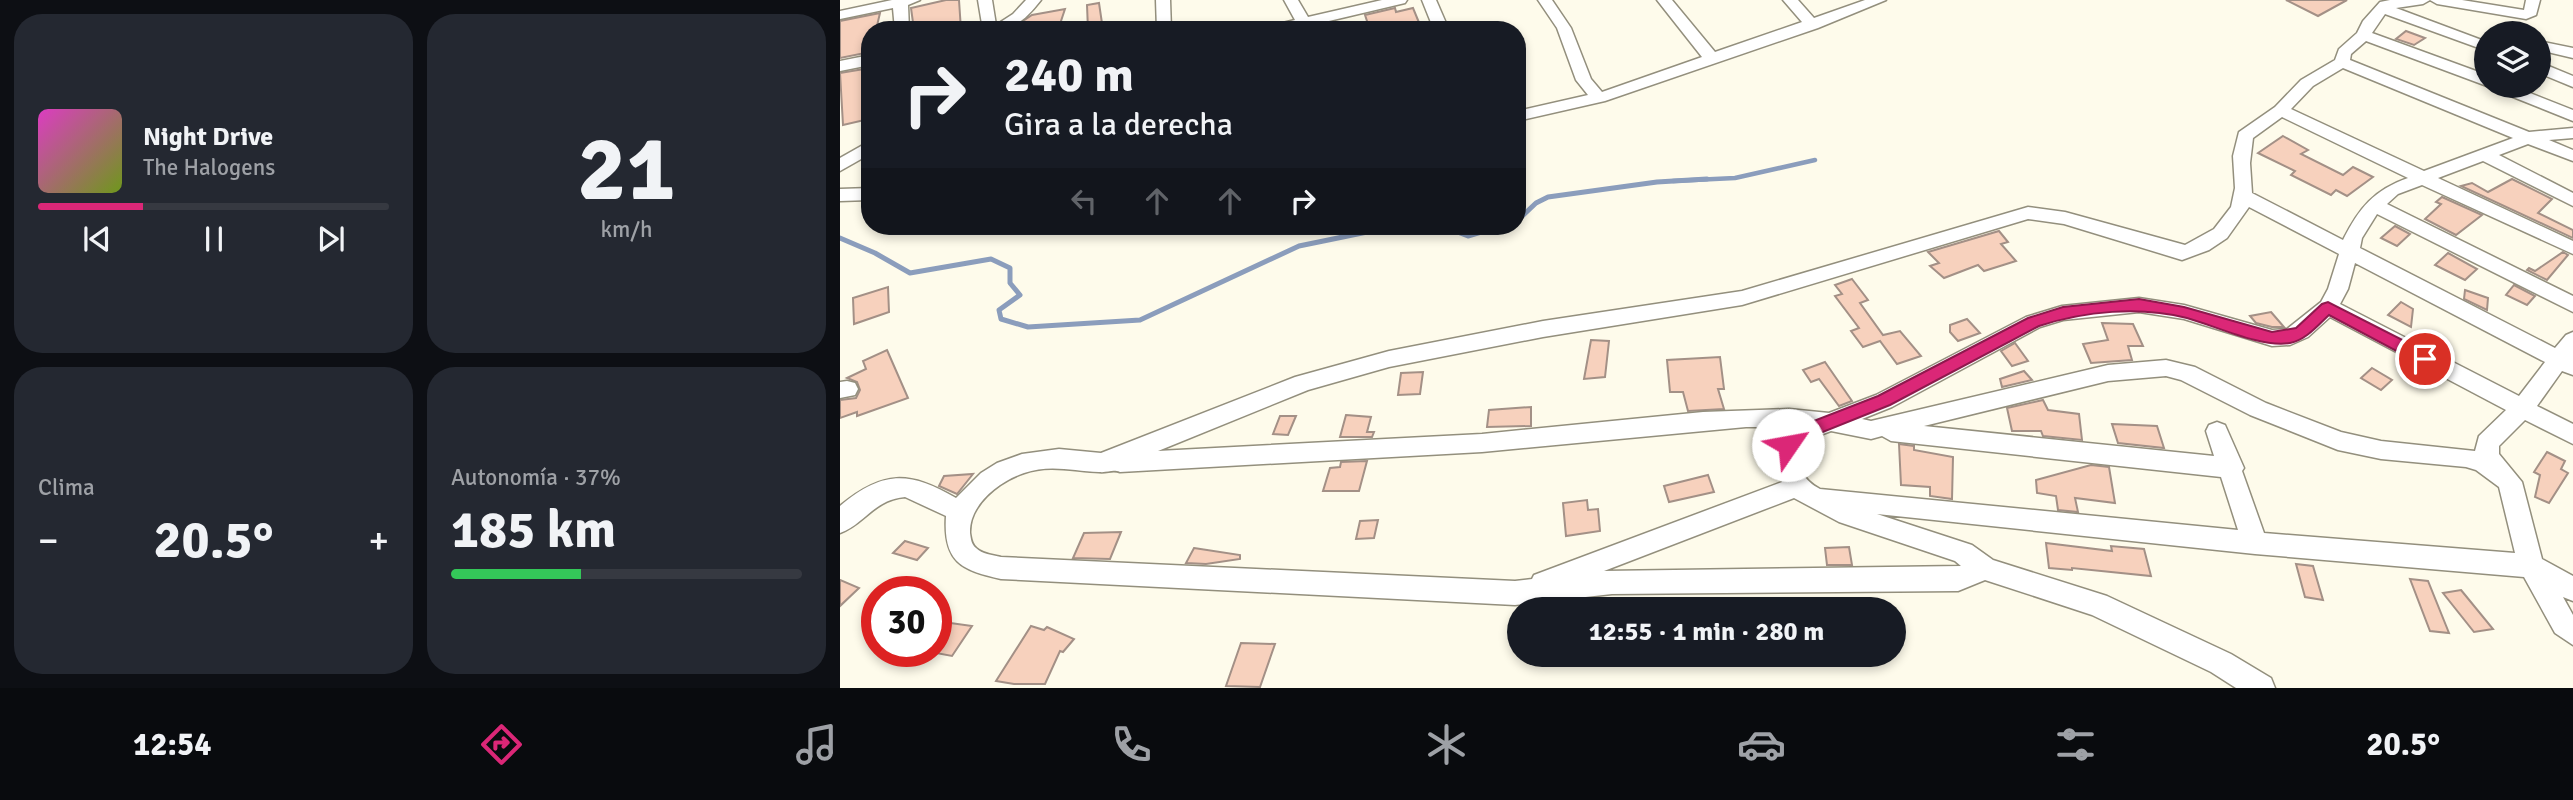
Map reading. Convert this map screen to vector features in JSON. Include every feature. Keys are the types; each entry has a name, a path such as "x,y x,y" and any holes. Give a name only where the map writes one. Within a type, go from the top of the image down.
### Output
{"street":[{"path":"985,0 988,21"},
{"path":"1012,21 1034,0"},
{"path":"1163,0 1164,21"},
{"path":"1291,0 1293,9 1303,21"},
{"path":"1321,21 1400,0"},
{"path":"1429,0 1438,21"},
{"path":"1545,0 1564,27 1584,80 1599,97"},
{"path":"1664,0 1712,59"},
{"path":"1790,0 1813,25"},
{"path":"1526,114 1599,97 1879,0"},
{"path":"1102,463 1303,383 1389,359 1543,329 1742,298 2028,213 2065,218 2182,253 2197,250 2222,232 2236,214 2243,196 2241,159 2245,136 2281,110 2307,83 2342,62 2344,52 2364,35 2368,24 2386,6 2423,0"},
{"path":"2437,0 2526,15 2531,12 2533,0"},
{"path":"840,15 904,1 903,21"},
{"path":"2386,6 2474,30"},
{"path":"2386,6 2474,42"},
{"path":"2439,29 2455,26"},
{"path":"2364,35 2474,76"},
{"path":"2551,48 2573,53"},
{"path":"840,66 861,62"},
{"path":"2342,62 2573,156"},
{"path":"2551,69 2573,74"},
{"path":"2551,72 2573,82"},
{"path":"2529,98 2573,116"},
{"path":"2281,110 2491,213 2573,248"},
{"path":"2261,688 2221,663 2098,605 1985,569 1963,553 1848,515 1805,492 1787,462 1788,445 1799,434 1884,401 2033,322 2063,313 2139,305 2184,312 2272,338 2290,337 2301,332 2328,307 2338,289 2353,238 2374,205 2392,190 2530,137 2573,133"},
{"path":"840,166 861,152"},
{"path":"2483,154 2573,200"},
{"path":"840,195 861,194"},
{"path":"2243,196 2566,364"},
{"path":"2374,205 2573,305"},
{"path":"2328,307 2573,435"},
{"path":"2498,472 2487,456 2487,443 2566,364 2573,340"},
{"path":"1871,430 2108,373 2166,368 2188,373 2258,409 2338,441 2395,452 2466,457 2484,463 2498,472 2510,482 2513,489 2531,566 2564,624 2573,632"},
{"path":"1985,569 1958,579 1612,582 1515,593 1001,568 970,561 959,547 959,511 971,495 1010,465 1051,459 1083,459 1102,463 1390,451 1575,435 1710,419 1836,421 1871,430 2231,468"},
{"path":"2217,430 2255,543"},
{"path":"840,522 864,503 892,488 911,486 959,511"},
{"path":"1515,593 1805,492 2255,543 2531,566 2573,589"}],"building":[{"path":"946,0 959,0 960,21 913,21 911,8"},
{"path":"2286,0 2347,0 2318,16"},
{"path":"1099,3 1102,21 1088,21 1087,5"},
{"path":"1395,8 1396,12 1413,8 1418,21 1367,21 1365,15"},
{"path":"1065,9 1061,21 1023,21 1032,15"},
{"path":"880,13 878,21 861,21 861,54 840,58 840,21"},
{"path":"2406,31 2425,38 2414,45 2396,39"},
{"path":"861,70 861,121 843,125 840,73"},
{"path":"2283,136 2308,150 2301,154 2343,175 2353,167 2373,177 2347,196 2336,190 2331,195 2291,175 2295,171 2258,153"},
{"path":"2512,179 2552,199 2538,213 2573,230 2573,238 2461,186 2472,183 2488,192"},
{"path":"2442,197 2482,215 2456,235 2425,219 2441,204 2436,202"},
{"path":"2395,226 2410,234 2397,246 2381,238"},
{"path":"1999,231 2008,242 2001,244 2016,261 1984,271 1978,265 1944,278 1930,266 1939,263 1928,252"},
{"path":"2563,252 2568,255 2547,280 2527,270 2529,268 2535,271"},
{"path":"2448,253 2477,269 2465,280 2435,265"},
{"path":"1852,279 1868,300 1860,303 1883,335 1900,331 1921,356 1897,364 1880,341 1863,347 1851,331 1859,328 1835,296 1842,294 1835,285"},
{"path":"2514,285 2535,296 2527,305 2506,295"},
{"path":"888,287 889,312 854,324 853,298"},
{"path":"2465,290 2488,298 2487,310 2464,299"},
{"path":"2401,302 2413,309 2411,327 2388,315"},
{"path":"2271,312 2284,327 2256,323 2250,316"},
{"path":"1967,319 1980,333 1958,341 1950,332 1950,325"},
{"path":"2102,323 2133,324 2143,346 2128,346 2132,360 2091,363 2083,344 2108,340"},
{"path":"1591,340 1609,341 1605,377 1584,379"},
{"path":"2015,343 2028,361 2012,366 2001,351"},
{"path":"887,350 908,398 857,416 857,412 840,418 840,400 856,398 860,390 857,382 847,378 866,369 863,361"},
{"path":"1720,357 1724,389 1718,389 1724,409 1688,411 1683,392 1670,392 1667,360"},
{"path":"1825,362 1852,401 1839,406 1819,379 1811,382 1803,370"},
{"path":"2372,368 2392,380 2381,390 2361,378"},
{"path":"2024,371 2032,380 2002,387 2000,379"},
{"path":"1423,372 1420,394 1398,395 1401,373"},
{"path":"2043,400 2048,410 2079,414 2082,440 2043,436 2041,431 2012,431 2007,408"},
{"path":"1531,407 1531,426 1487,427 1489,410"},
{"path":"1346,415 1371,417 1367,432 1374,432 1372,437 1340,437"},
{"path":"1280,416 1296,416 1288,435 1273,434"},
{"path":"2112,424 2157,426 2164,448 2118,443"},
{"path":"1899,444 1914,446 1914,450 1953,457 1952,499 1930,496 1930,487 1901,485"},
{"path":"2547,452 2565,461 2561,469 2568,473 2549,503 2535,497 2540,475 2534,472"},
{"path":"1367,461 1359,491 1323,491 1330,468 1340,467 1341,462"},
{"path":"2091,465 2109,467 2115,503 2075,498 2078,512 2058,510 2056,496 2037,493 2036,480"},
{"path":"973,474 957,494 939,486 944,476"},
{"path":"1708,475 1714,492 1669,502 1664,486"},
{"path":"1587,500 1588,510 1598,509 1600,531 1566,536 1563,503"},
{"path":"1378,520 1374,538 1356,539 1360,521"},
{"path":"1121,532 1110,559 1073,558 1084,533"},
{"path":"905,541 928,548 917,560 893,553"},
{"path":"2046,543 2112,551 2111,546 2144,549 2151,576 2049,568"},
{"path":"1849,547 1852,565 1827,565 1825,548"},
{"path":"1194,548 1240,555 1240,559 1206,564 1186,563"},
{"path":"2296,564 2313,566 2323,600 2305,597"},
{"path":"2410,579 2428,581 2449,633 2430,631"},
{"path":"840,580 859,588 840,606"},
{"path":"2461,590 2493,629 2474,632 2443,593"},
{"path":"952,623 972,626 952,656"},
{"path":"1031,626 1044,630 1047,627 1074,639 1063,652 1060,651 1045,684 996,681"},
{"path":"1241,643 1275,644 1260,687 1226,686"}],"waterway":[{"path":"1676,181 1735,178 1815,160"},
{"path":"1676,181 1707,179"},
{"path":"1526,212 1548,197 1676,181"},
{"path":"840,238 875,253 910,273 991,259 1010,268 1010,283 1020,295 999,310 1001,319 1028,327 1140,320 1299,246 1353,235"},
{"path":"1465,235 1471,235"}],"route":[{"path":"1788,445 1799,434 1884,401 2033,322 2063,313 2139,305 2184,312 2272,338 2290,337 2301,332 2328,307 2425,359"}]}
